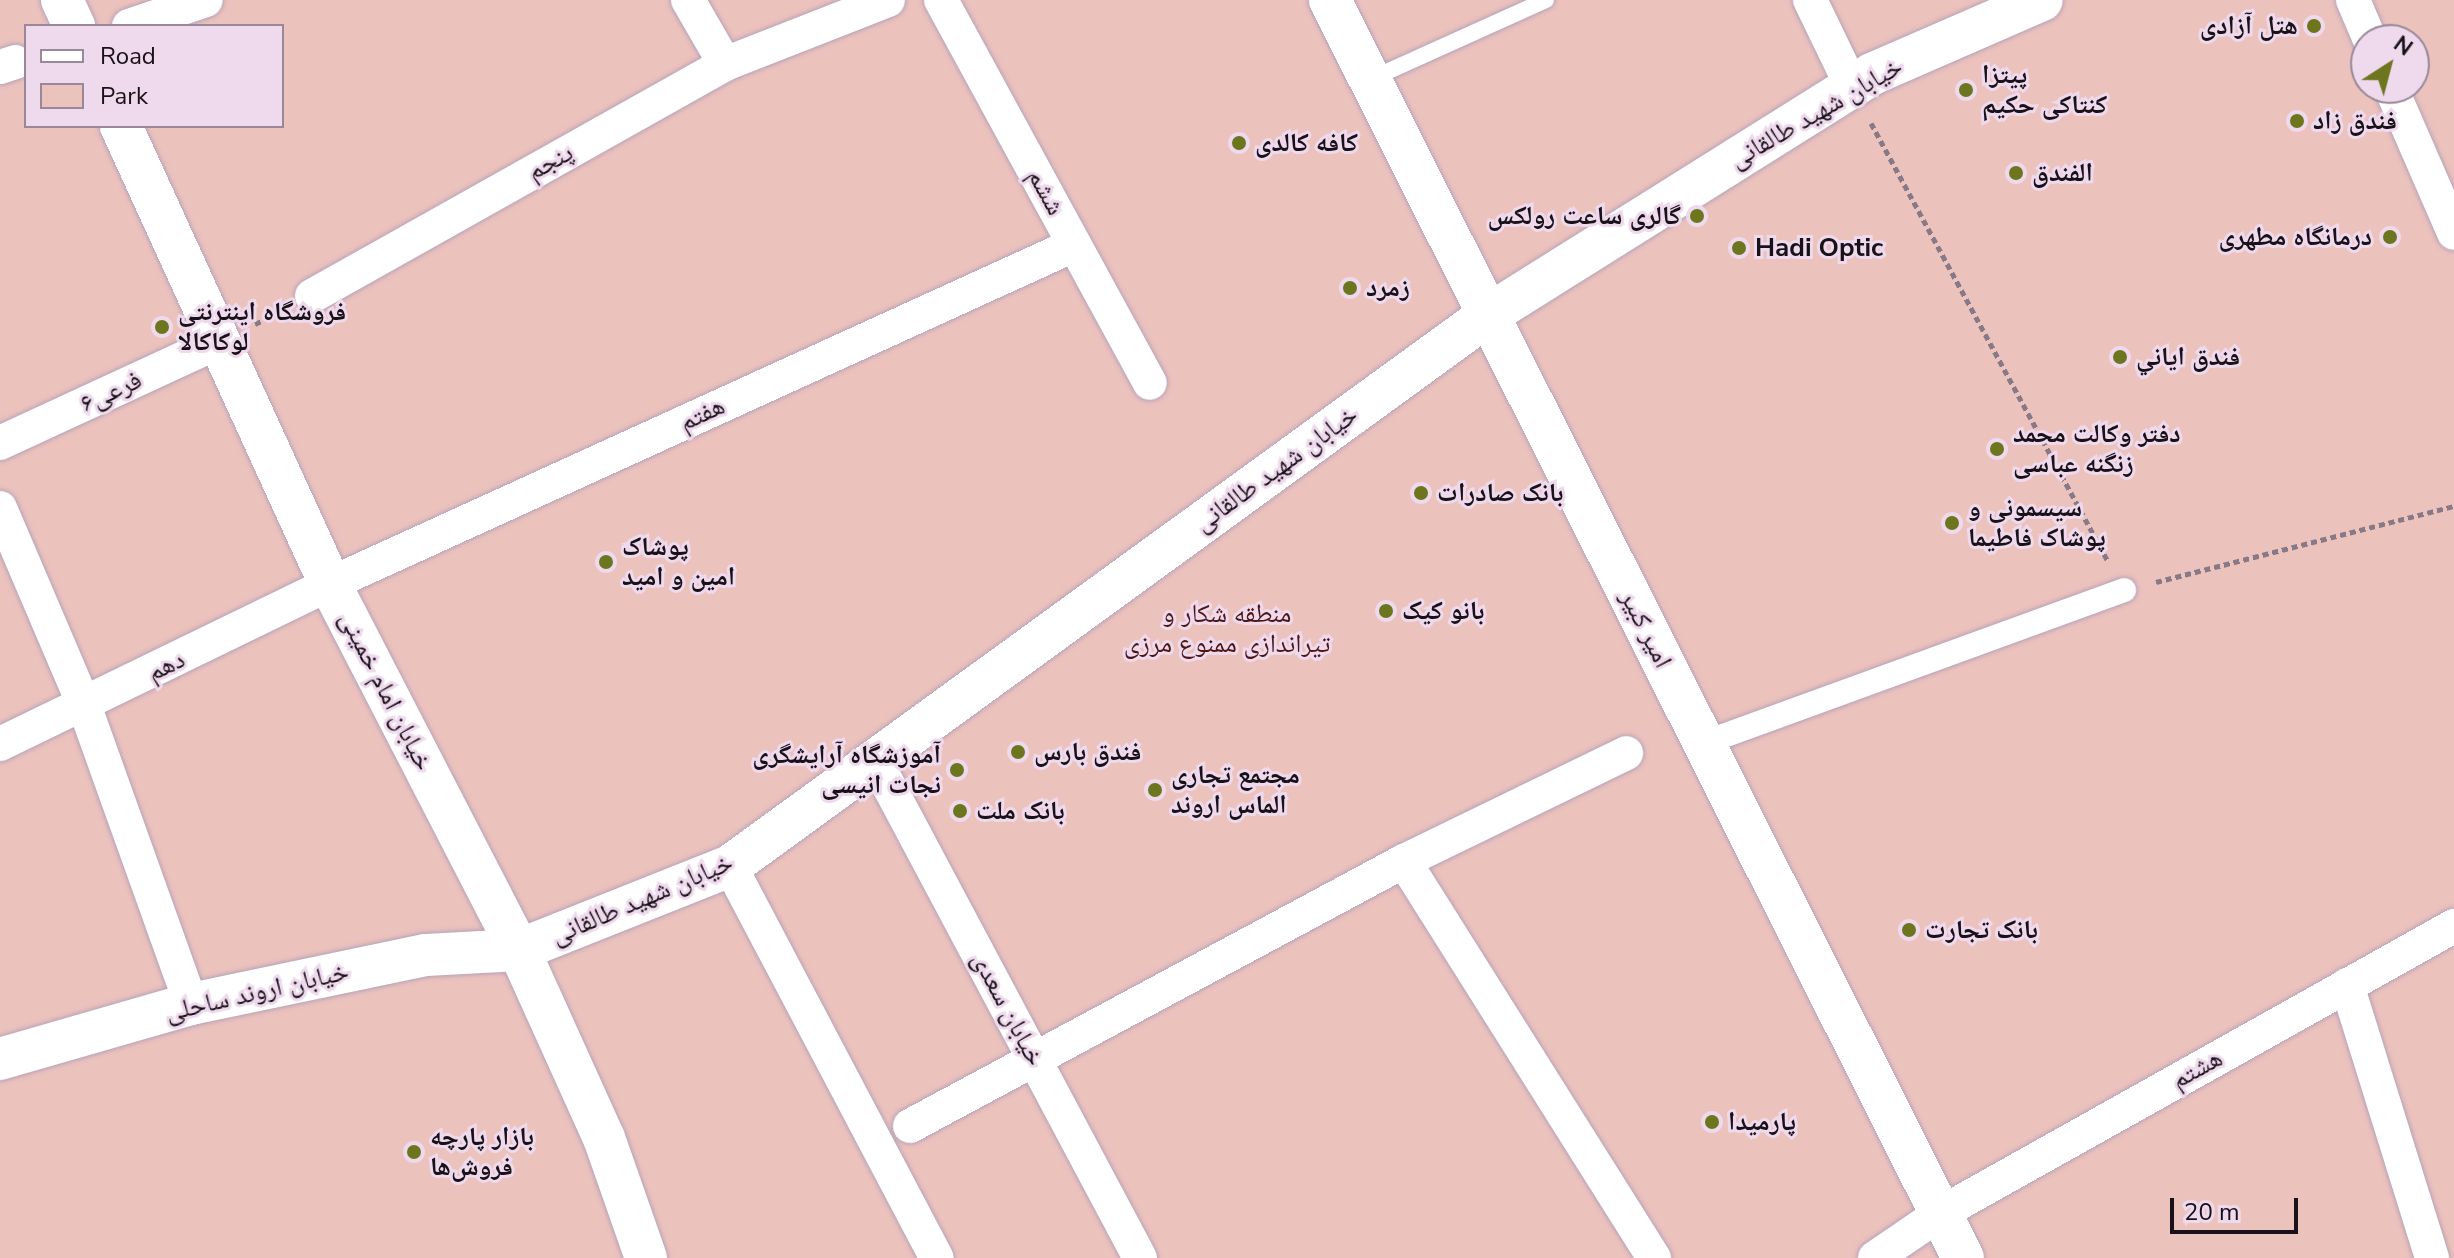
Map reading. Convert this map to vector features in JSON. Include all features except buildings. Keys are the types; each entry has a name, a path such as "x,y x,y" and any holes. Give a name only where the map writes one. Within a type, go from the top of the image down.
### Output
{"street":[{"path":"62,0 73,24"},
{"path":"135,24 206,0"},
{"path":"688,0 725,64"},
{"name":"پنجم","path":"312,296 725,64 888,0"},
{"name":"ششم","path":"941,0 1150,383"},
{"name":"امیر کبیر","path":"1330,0 1963,1258"},
{"path":"1810,0 1852,87"},
{"name":"خیابان شهيد طالقانی","path":"519,950 730,866 1488,315 1852,87 2042,0"},
{"path":"2353,0 2363,24"},
{"path":"2398,104 2454,233"},
{"name":"خیابان امام خمینی","path":"122,128 330,584 519,950 604,1138 646,1258"},
{"name":"هفتم","path":"330,584 1074,245"},
{"name":"فرعی۶","path":"0,443 221,341"},
{"path":"0,508 84,705 191,1004"},
{"name":"دهم","path":"0,744 330,584"},
{"path":"1704,743 2124,590"},
{"path":"910,1126 1036,1062 1404,861 1626,753"},
{"name":"خیابان سعدی","path":"875,760 1140,1258"},
{"path":"1404,861 1654,1258"},
{"path":"730,866 937,1258"},
{"name":"هشتم","path":"1875,1258 1941,1213 2454,926"},
{"name":"خیابان اروند ساحلی","path":"0,1059 191,1004 426,955 519,950"},
{"path":"2347,985 2432,1258"}],"lane":[{"path":"1370,79 1546,0"}],"path":[{"path":"1852,87 2124,590 2454,506"},
{"path":"221,341 312,296"}],"green space":[{"name":"منطقه شکار و تیراندازی ممنوع مرزی","path":"0,0 2454,0 2454,1258 0,1258"}],"place":[{"name":"هتل آزادی","path":"2314,26"},
{"name":"پیتزا کنتاکی حکیم","path":"1966,90"},
{"name":"فندق زاد","path":"2297,121"},
{"name":"کافه کالدی","path":"1239,143"},
{"name":"الفندق","path":"2016,173"},
{"name":"گالری ساعت رولکس","path":"1697,216"},
{"name":"درمانگاه مطهری","path":"2390,237"},
{"name":"Hadi Optic","path":"1739,248"},
{"name":"زمرد","path":"1350,288"},
{"name":"فروشگاه اینترنتی لوکاکالا","path":"162,327"},
{"name":"فندق اياني","path":"2120,357"},
{"name":"دفتر وکالت محمد زنگنه عباسی","path":"1997,449"},
{"name":"بانک صادرات","path":"1421,493"},
{"name":"سیسمونی و پوشاک فاطیما","path":"1952,523"},
{"name":"پوشاک‌ امین و امید","path":"606,562"},
{"name":"بانو کیک","path":"1386,611"},
{"name":"فندق بارس","path":"1018,752"},
{"name":"آموزشگاه آرایشگری نجات انیسی","path":"957,770"},
{"name":"مجتمع تجاری الماس اروند","path":"1155,790"},
{"name":"بانک ملت","path":"960,811"},
{"name":"بانک تجارت","path":"1909,930"},
{"name":"پارمیدا","path":"1712,1122"},
{"name":"بازار پارچه فروش‌ها","path":"414,1152"}]}
